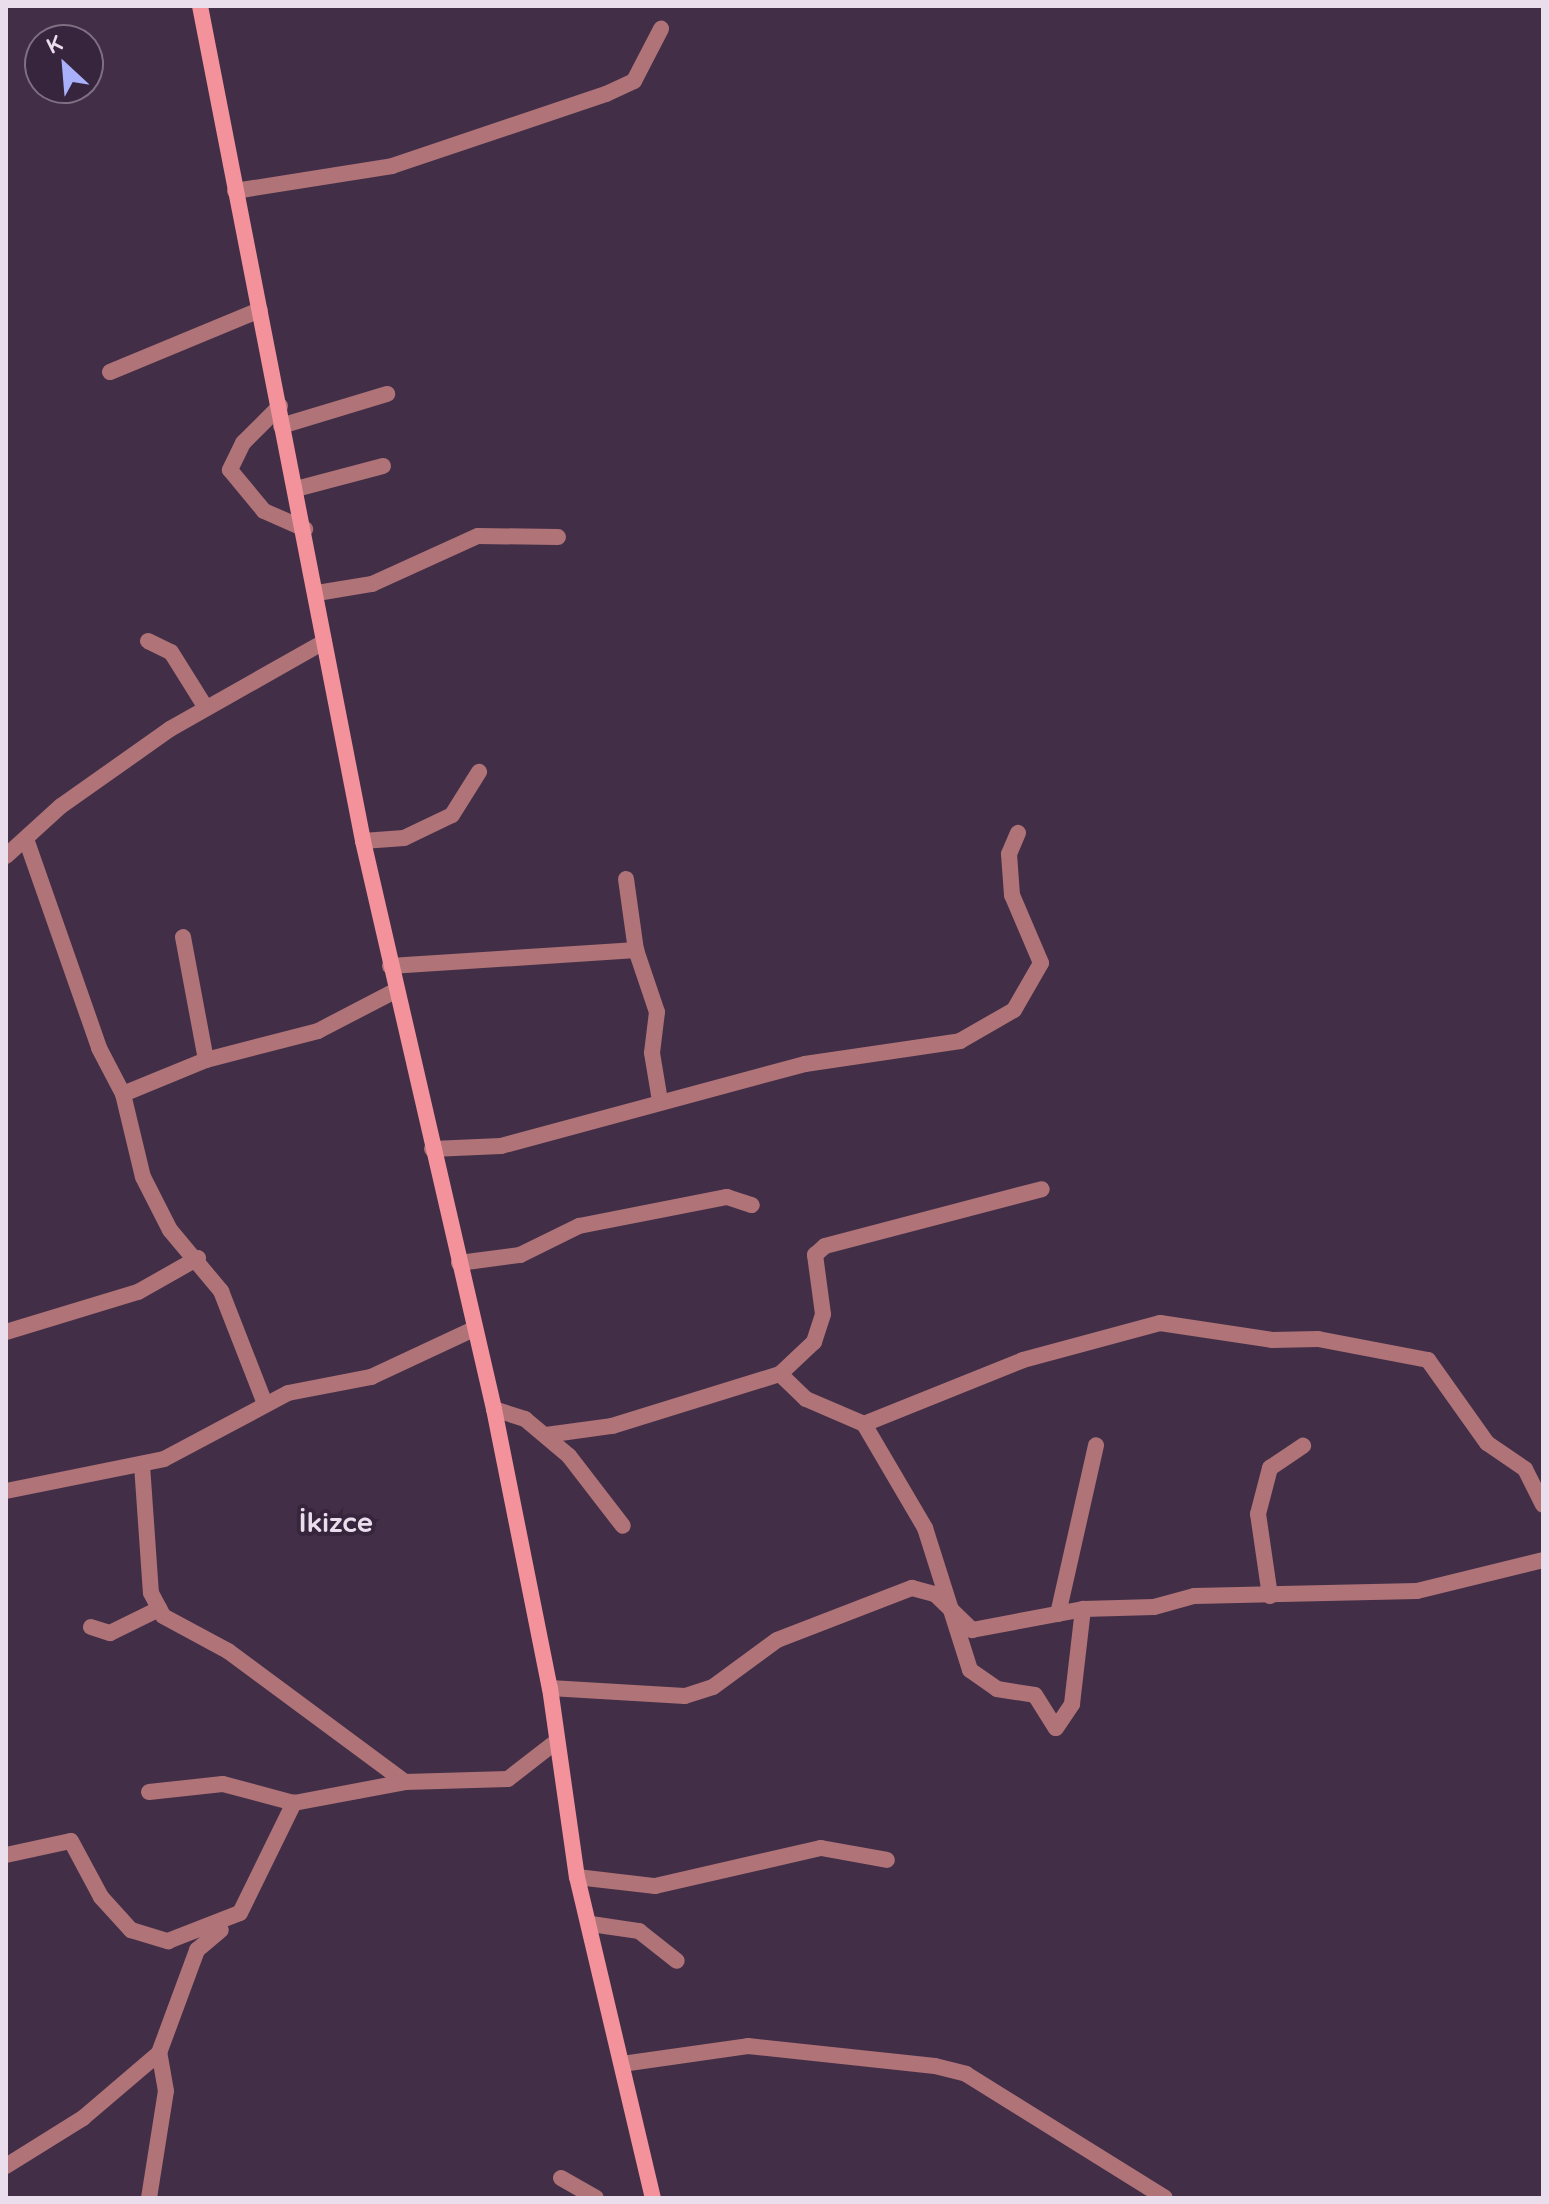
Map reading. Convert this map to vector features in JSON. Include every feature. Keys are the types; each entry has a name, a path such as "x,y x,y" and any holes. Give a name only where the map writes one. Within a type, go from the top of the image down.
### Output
{"main road":[{"path":"200,6 280,406 281,426 305,529 363,841 395,991 494,1409 550,1688 553,1744 577,1877 591,1924 653,2198"}],"street":[{"path":"235,191 392,166 606,94 634,81 661,29"},
{"path":"110,372 260,310"},
{"path":"281,426 387,394"},
{"path":"280,406 243,443 230,470 264,511 305,529"},
{"path":"296,489 383,466"},
{"path":"317,593 372,584 478,536 558,537"},
{"path":"148,641 171,652 206,708"},
{"path":"6,856 72,798 206,708 324,642"},
{"path":"363,841 404,838 452,815 479,772"},
{"path":"432,1149 501,1146 660,1101 846,1056 960,1041 1014,1010 1041,963 1012,895 1009,854 1018,833"},
{"path":"26,839 99,1048 123,1094 143,1177 170,1230 198,1258 221,1291 265,1404"},
{"path":"626,879 636,950 657,1012 652,1053 660,1101"},
{"path":"183,937 206,1060"},
{"path":"390,966 636,950"},
{"path":"123,1094 206,1060 318,1031 395,991"},
{"path":"546,1435 612,1426 780,1374 814,1342 823,1314 815,1255 825,1246 1042,1189"},
{"path":"459,1263 520,1255 579,1226 727,1197 752,1205"},
{"path":"6,1332 138,1292 198,1258"},
{"path":"864,1424 1023,1360 1160,1323 1272,1340 1318,1339 1428,1360 1487,1443 1525,1469 1543,1505"},
{"path":"6,1491 142,1465 194,1446 265,1404 371,1377 474,1329"},
{"path":"780,1374 806,1399 864,1424 925,1528 947,1612 970,1670 997,1689 1035,1695 1056,1728 1072,1704 1083,1609"},
{"path":"494,1409 546,1435 623,1526"},
{"path":"1058,1614 1096,1445"},
{"path":"1270,1596 1258,1514 1270,1468 1303,1446"},
{"path":"142,1465 151,1593 159,1609 405,1782"},
{"path":"550,1688 685,1696 713,1687 777,1640 912,1588 935,1594 947,1612 972,1630 1083,1609 1270,1596 1417,1591 1543,1560"},
{"path":"91,1627 110,1633 159,1609"},
{"path":"149,1792 223,1784 264,1789 294,1803 405,1782 508,1779 553,1744"},
{"path":"149,2198 166,2104 159,2053 197,1950 240,1913 294,1803"},
{"path":"6,1855 71,1841 101,1897 131,1930 168,1941 240,1913"},
{"path":"577,1877 655,1886 821,1848 887,1860"},
{"path":"591,1924 639,1931 677,1961"},
{"path":"622,2064 748,2046 935,2066 966,2074 1159,2195"},
{"path":"7,2164 83,2118 159,2053"},
{"path":"561,2178 596,2198"}],"district":[{"name":"İkizce","path":"336,1522"}]}
